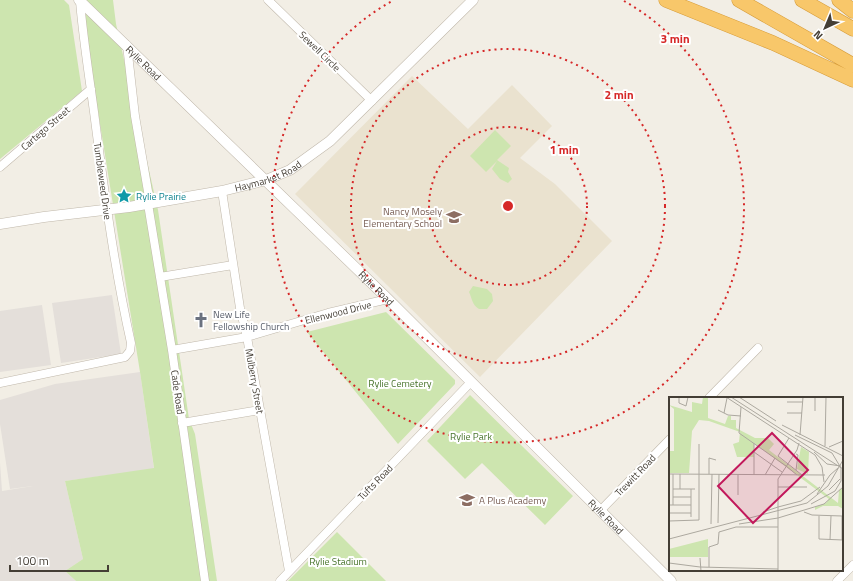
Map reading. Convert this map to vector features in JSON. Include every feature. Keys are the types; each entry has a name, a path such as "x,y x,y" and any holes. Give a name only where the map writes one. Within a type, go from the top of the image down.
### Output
{"highway":[{"path":"666,0 773,43 853,80"},
{"path":"739,0 853,65"},
{"path":"802,0 853,29"},
{"path":"839,0 853,10"}],"street":[{"name":"Sewell Circle","path":"268,0 372,101"},
{"name":"Haymarket Road","path":"0,224 222,191 266,180 290,170 311,157 330,141 473,0"},
{"name":"Rylie Road","path":"79,1 388,299 670,581"},
{"name":"Tumbleweed Drive","path":"0,383 125,357 130,351 131,343 120,291 106,209 79,1"},
{"name":"Cade Road","path":"127,46 135,116 172,350 205,581"},
{"name":"Cartego Street","path":"0,167 91,89"},
{"name":"Mulberry Street","path":"222,191 240,308 247,336 288,571"},
{"path":"160,277 233,265"},
{"name":"Ellenwood Drive","path":"172,350 247,336 388,299"},
{"path":"710,397 758,348"},
{"name":"Tufts Road","path":"280,581 471,382"},
{"path":"182,423 260,410"},
{"name":"Trewitt Road","path":"600,511 669,439"},
{"path":"837,581 853,564"}],"shaded area":[{"name":"Nancy Mosely Elementary School","path":"412,76 468,129 512,85 552,126 520,158 555,184 612,241 480,377 295,194"},
{"path":"112,295 121,354 61,363 52,303"},
{"path":"42,305 51,365 0,372 0,311"},
{"path":"140,372 154,469 65,481 83,559 65,571 76,581 0,581 0,463 2,491 33,486 10,489 0,424 0,400 55,384"}],"green space":[{"path":"0,0 64,0 69,5 82,91 0,159"},
{"path":"80,0 113,0 116,24 158,210 189,419 195,434 217,581 76,581 65,571 83,559 65,481 154,468"},
{"path":"495,130 511,146 497,160 509,168 508,172 512,179 508,183 500,179 492,169 497,161 486,172 470,156"},
{"path":"473,286 487,289 492,294 493,301 487,309 479,309 474,303 469,292"},
{"name":"Rylie Cemetery","path":"386,312 455,380 455,384 398,444 307,332"},
{"name":"Rylie Park","path":"470,395 573,496 545,525 482,463 465,479 427,441"},
{"name":"Rylie Stadium","path":"337,532 386,581 288,581"}],"place":[{"name":"Rylie Prairie","path":"124,196"},
{"name":"Nancy Mosely Elementary School","path":"454,217"},
{"name":"New Life Fellowship Church","path":"201,320"},
{"name":"A Plus Academy","path":"467,500"}]}
